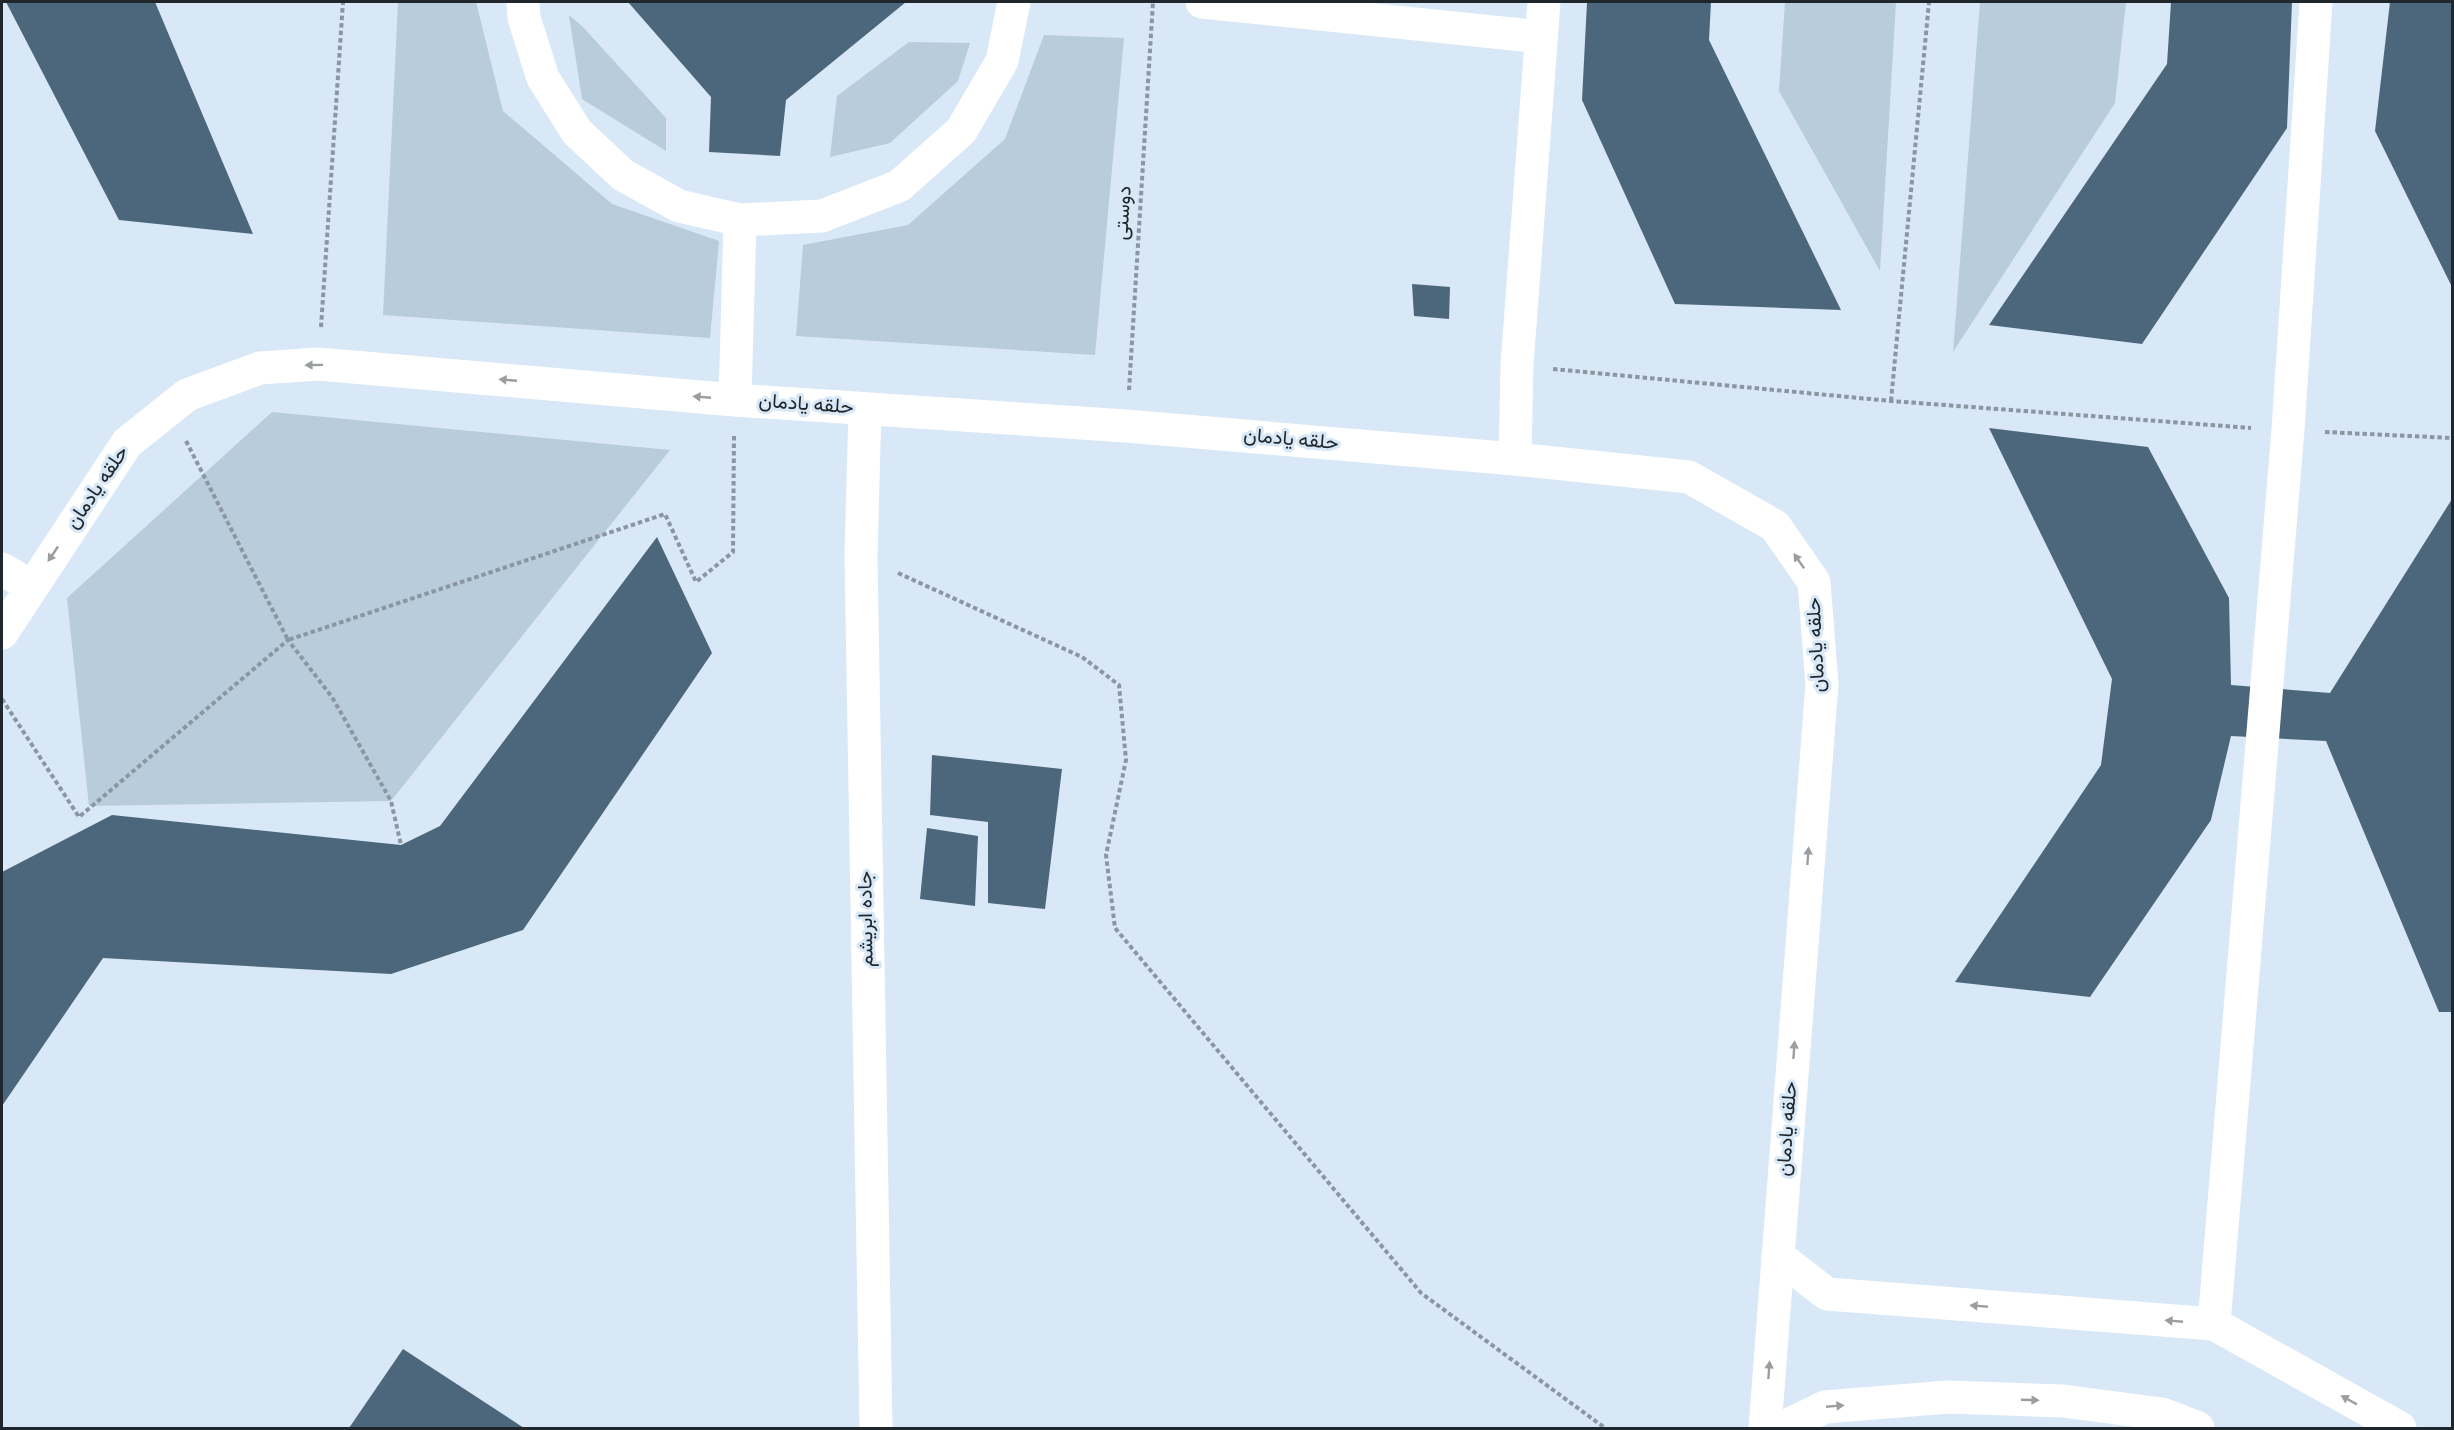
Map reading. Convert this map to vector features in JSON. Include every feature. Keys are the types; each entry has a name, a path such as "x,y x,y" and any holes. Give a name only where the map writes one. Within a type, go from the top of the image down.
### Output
{"street":[{"path":"523,2 524,18 543,78 577,132 623,175 679,206 740,220 822,216 899,186 961,132 1002,61 1014,2"},
{"path":"1202,2 1541,37"},
{"path":"1515,459 1517,365 1544,2"},
{"path":"2214,1324 2288,430 2316,2"},
{"path":"735,400 740,220"},
{"name":"حلقه یادمان","path":"2,633 127,443 187,395 260,368 318,364 735,400 1126,426 1515,459 1689,477 1775,526 1814,582 1822,684 1765,1428"},
{"name":"جاده ابریشم","path":"866,409 861,556 876,1428"},
{"path":"2,570 31,586"},
{"path":"1778,1256 1827,1294 2214,1324 2400,1428"},
{"path":"1782,1428 1825,1407 1948,1397 2063,1401 2163,1414 2198,1428"}],"path":[{"path":"318,364 343,2"},
{"name":"دوستی","path":"1126,426 1153,2"},
{"path":"1891,401 1929,2"},
{"path":"1517,365 1891,401 2288,430 2452,438"},
{"path":"2,699 79,817 288,640 664,514 696,582 733,552 735,400"},
{"path":"169,409 288,640 332,697 390,801 401,845"},
{"path":"861,556 1082,657 1119,685 1126,760 1106,855 1115,928 1421,1293 1605,1428"}],"shaded area":[{"path":"398,2 476,2 503,111 612,204 719,241 710,338 383,315"},
{"path":"1785,2 1896,2 1880,271 1779,91"},
{"path":"1980,2 2126,2 2115,103 1953,352"},
{"path":"569,15 582,26 666,118 666,151 582,99"},
{"path":"1044,35 1124,38 1095,355 796,336 803,245 908,225 1005,139"},
{"path":"909,42 970,43 958,81 890,143 830,157 837,96"},
{"path":"272,412 670,450 391,801 89,806 67,598"}],"building":[{"path":"6,2 155,2 253,234 119,220"},
{"path":"628,2 906,2 786,100 780,156 709,152 711,97"},
{"path":"1587,2 1711,2 1709,40 1841,310 1675,304 1582,100"},
{"path":"2171,2 2292,2 2287,128 2142,344 1989,325 2167,64"},
{"path":"2390,2 2452,2 2452,287 2375,131"},
{"path":"1412,284 1450,287 1449,319 1414,316"},
{"path":"1989,428 2148,447 2229,598 2231,685 2330,693 2452,499 2452,1012 2439,1012 2326,741 2231,736 2211,820 2090,997 1955,982 2101,765 2112,679"},
{"path":"657,537 712,653 523,930 391,974 103,958 2,1106 2,872 112,815 401,845 440,826"},
{"path":"932,755 1062,769 1045,909 988,903 988,822 930,815"},
{"path":"927,828 978,836 975,906 920,899"},
{"path":"403,1349 524,1428 349,1428"}]}
